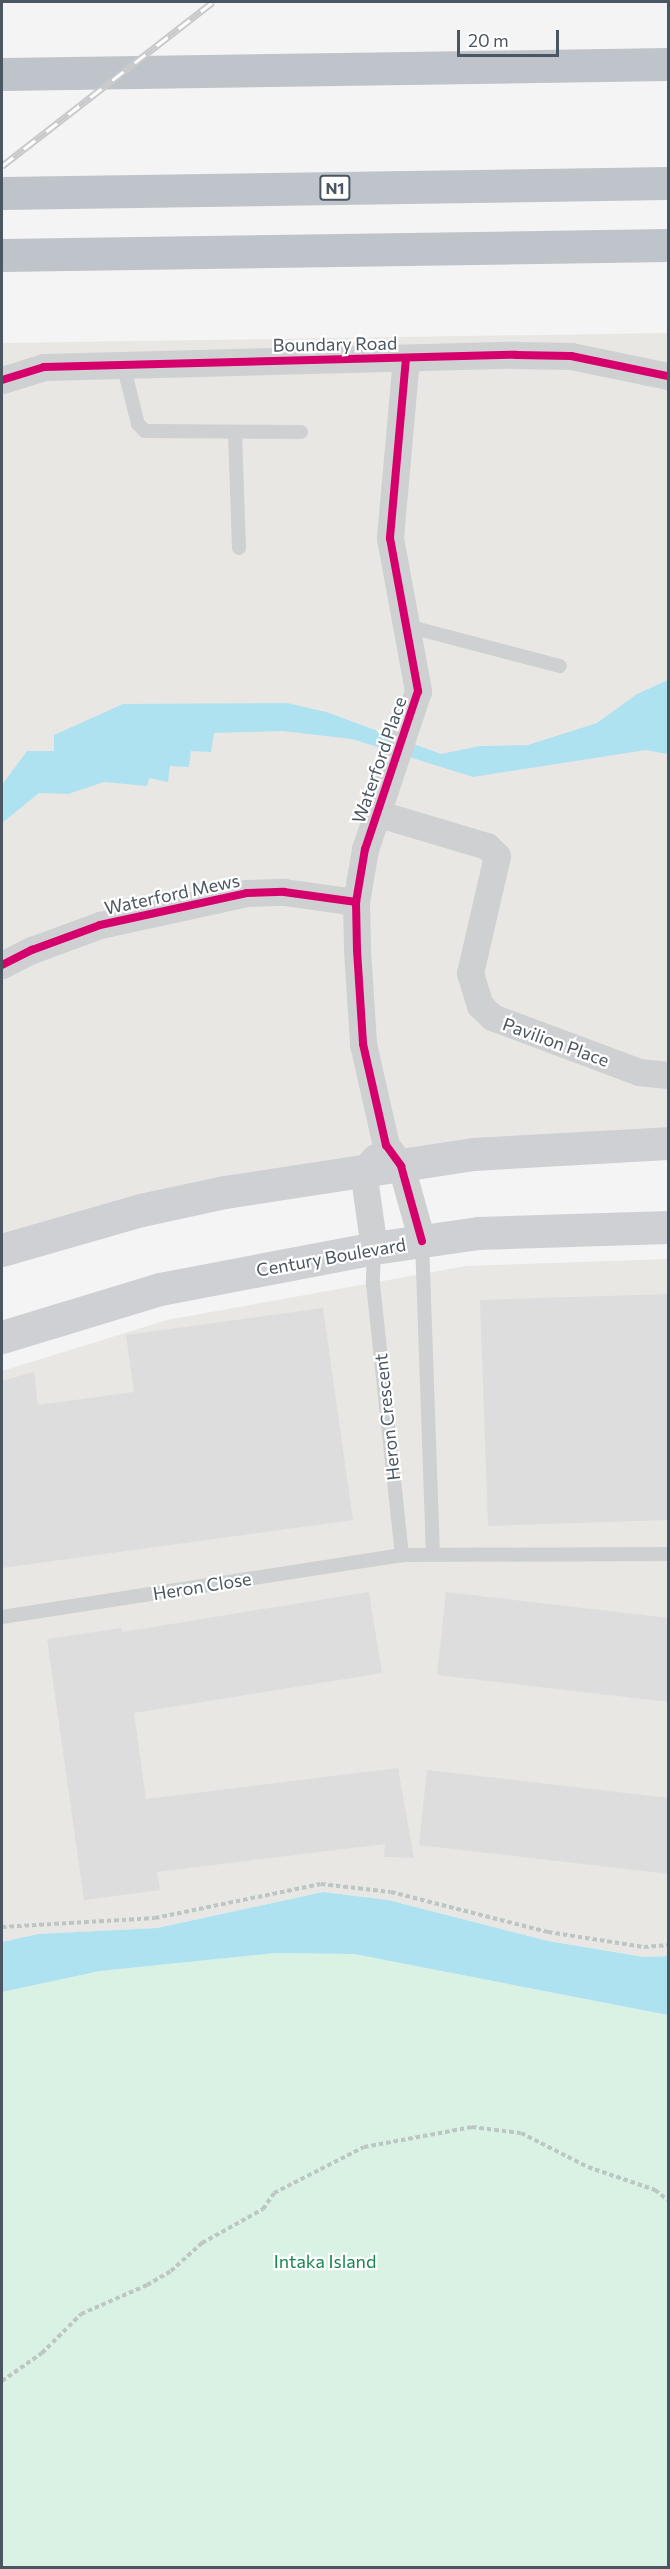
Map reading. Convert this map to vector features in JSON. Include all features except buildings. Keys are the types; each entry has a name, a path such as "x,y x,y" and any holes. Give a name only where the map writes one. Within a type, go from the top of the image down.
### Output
{"highway":[{"path":"2,74 669,64"},
{"name":"N1","path":"2,193 669,183"},
{"path":"2,255 669,245"},
{"path":"2,255 669,261"}],"main road":[{"path":"2,1250 204,1197 363,1171 394,1155 473,1154 669,1143"},
{"name":"Century Boulevard","path":"2,1337 160,1289 374,1248 478,1233 669,1227"}],"street":[{"name":"Boundary Road","path":"2,380 44,367 572,356 669,376"},
{"name":"Waterford Place","path":"406,358 390,538 418,691 376,813 356,902 363,1044 394,1155 422,1241"},
{"name":"Pavilion Place","path":"376,813 487,846 496,856 470,973 480,1005 492,1017 639,1072 669,1075"},
{"name":"Waterford Mews","path":"2,965 42,945 100,925 247,893 284,892 356,902"},
{"path":"363,1171 374,1248"}],"lane":[{"path":"123,364 138,424 145,431 301,432"},
{"path":"235,433 239,548"},
{"path":"406,626 560,666"},
{"name":"Heron Crescent","path":"422,1241 433,1555"},
{"name":"Heron Crescent","path":"374,1248 373,1284 402,1555"},
{"path":"402,1555 669,1554"},
{"name":"Heron Close","path":"2,1617 402,1555"}],"path":[{"path":"2,1927 155,1917 321,1884 391,1892 548,1932 644,1947 669,1945"},
{"path":"2,2381 42,2353 81,2314 147,2285 171,2271 202,2243 264,2209 274,2193 364,2147 472,2127 521,2133 588,2167 655,2190 669,2200"}],"shaded area":[{"path":"668,333 668,1131 2,1237 2,343"},
{"path":"668,1259 668,1956 644,1957 548,1941 388,1900 323,1892 157,1928 38,1934 2,1942 2,1371 167,1320 466,1266"}],"green space":[{"name":"Intaka Island","path":"276,1953 354,1954 668,2015 668,2567 2,2567 2,1992 100,1971"}],"water":[{"path":"668,680 668,754 646,750 473,777 352,739 282,731 214,733 211,752 191,751 189,767 170,766 168,782 149,778 147,786 104,782 68,794 39,793 2,823 2,785 27,751 54,751 54,735 123,704 287,703 326,712 441,754 480,746 528,745 597,723 637,694"},
{"path":"323,1892 388,1900 548,1941 644,1957 668,1956 668,2015 354,1954 276,1953 100,1971 2,1992 2,1942 38,1934 157,1928"}],"railway":[{"path":"2,166 213,2"}],"cycle path":[{"path":"2,380 44,367 516,355 571,356 668,376"},
{"path":"406,358 390,538 418,691 365,849 356,902 363,1044 386,1145 401,1166 422,1241"},
{"path":"2,965 32,950 100,925 247,893 284,892 356,902"}]}
